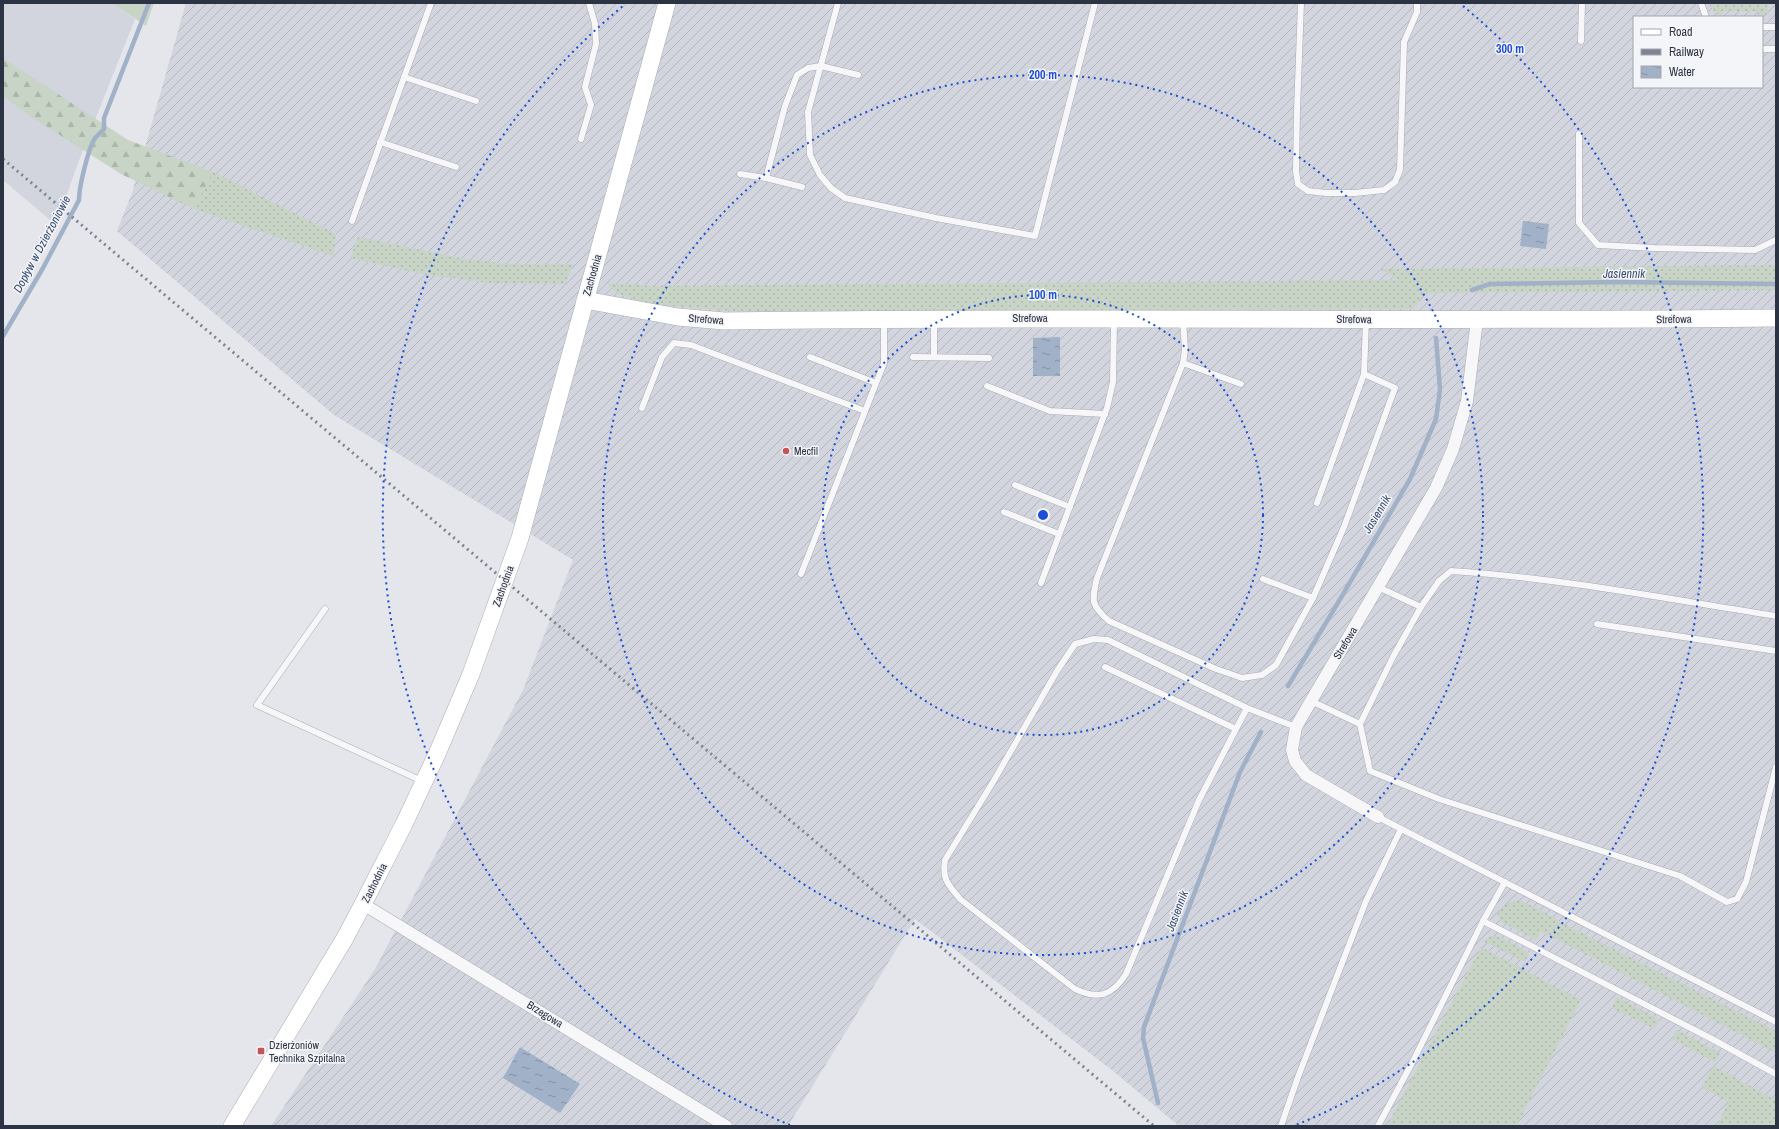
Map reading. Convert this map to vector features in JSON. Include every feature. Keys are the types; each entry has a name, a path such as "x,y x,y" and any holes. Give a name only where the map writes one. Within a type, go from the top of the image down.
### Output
{"street":[{"name":"Zachodnia","path":"232,1126 342,944 404,824 471,674 520,538 667,3"},
{"name":"Strefowa","path":"585,300 678,317 717,320 1114,318 1477,320 1776,318"},
{"name":"Strefowa","path":"1378,817 1306,776 1295,761 1292,750 1296,727 1436,488 1453,449 1467,401 1477,320"},
{"name":"Brzegowa","path":"363,904 726,1126"}],"lane":[{"path":"352,221 431,3"},
{"path":"582,139 591,105 585,87 596,44 594,24 589,3"},
{"path":"838,3 808,112 807,130 810,155 820,175 831,188 845,198 859,202 1035,236 1095,3"},
{"path":"1301,3 1297,110 1296,171 1298,184 1308,191 1355,193 1384,190 1395,182 1400,170 1404,42 1417,12 1417,3"},
{"path":"1582,3 1582,41"},
{"path":"1701,3 1706,16"},
{"path":"1763,27 1776,27"},
{"path":"1763,49 1776,49"},
{"path":"766,178 785,106 797,75 808,68 821,66 858,75"},
{"path":"404,77 476,101"},
{"path":"1579,134 1579,222 1598,245 1755,250 1776,240"},
{"path":"380,142 456,167"},
{"path":"740,174 766,178 802,187"},
{"path":"1041,583 1105,414 1113,382 1114,318"},
{"path":"934,319 934,357"},
{"path":"1183,319 1185,350 1183,363 1097,578 1093,598 1096,609 1109,621 1216,669 1242,678 1262,674 1276,665 1313,598 1344,527 1395,388 1364,374"},
{"path":"801,574 884,362 884,320"},
{"path":"1317,504 1364,374 1366,320"},
{"path":"642,408 662,357 674,343 691,345 865,411"},
{"path":"810,357 876,383"},
{"path":"913,357 989,358"},
{"path":"1183,363 1241,384"},
{"path":"987,386 1050,411 1105,414"},
{"path":"1015,485 1070,506"},
{"path":"1004,512 1059,534"},
{"path":"1776,616 1582,586 1481,573 1452,571 1439,580 1421,607 1360,724 1370,771 1439,799 1680,876 1727,902 1737,899 1746,882 1776,767"},
{"path":"1263,579 1313,598"},
{"path":"1378,587 1421,607"},
{"path":"325,609 256,705 424,782"},
{"path":"1597,624 1776,651"},
{"path":"1247,708 1199,800 1126,974 1119,985 1109,992 1099,996 1086,994 1074,989 960,899 947,883 943,872 946,860 1057,671 1075,644 1094,639 1108,640 1247,708 1296,727"},
{"path":"1105,667 1236,729"},
{"path":"1311,701 1360,724"},
{"path":"1378,817 1776,1022"},
{"path":"1281,1126 1298,1077 1366,901 1401,829"},
{"path":"1378,1126 1412,1063 1504,882"},
{"path":"1483,921 1712,1039 1776,1074"}],"shaded area":[{"path":"3,3 112,3 135,19 78,163 56,225 3,180"},
{"path":"186,3 1776,3 1776,1126 1179,1126 1113,1071 915,919 788,1126 271,1126 375,969 523,690 573,560 334,415 117,231 132,193"}],"green space":[{"path":"112,3 154,3 146,26"},
{"path":"1708,3 1768,3 1768,14 1759,16 1757,11 1723,11 1722,16 1714,11"},
{"path":"3,58 128,140 213,172 194,209 121,174 30,116 3,96"},
{"path":"213,172 336,234 333,256 194,209"},
{"path":"358,237 465,259 520,265 573,264 565,284 489,283 423,274 350,258"},
{"path":"1776,265 1776,290 1424,293 1414,309 731,311 649,304 616,293 607,283 651,286 1399,280 1380,269"},
{"path":"1518,900 1537,908 1564,924 1776,1031 1776,1053 1541,931 1536,940 1500,921 1498,914 1502,908 1506,904"},
{"path":"1491,936 1501,937 1529,953 1525,962 1483,941"},
{"path":"1481,947 1581,1000 1518,1123 1519,1126 1387,1126"},
{"path":"1617,997 1660,1020 1655,1029 1612,1008"},
{"path":"1677,1030 1720,1053 1715,1062 1672,1039"},
{"path":"1713,1066 1776,1100 1776,1126 1717,1126 1728,1102 1702,1087"}],"water":[{"path":"1523,221 1549,224 1546,249 1520,246"},
{"path":"1060,337 1060,376 1033,376 1033,338"},
{"path":"520,1047 580,1084 560,1113 503,1078"}],"waterway":[{"name":"Dopływ w Dzierżoniowie","path":"3,336 43,268 79,200 82,178 92,143 104,129 104,118 149,3"},
{"name":"Jasiennik","path":"1472,290 1490,284 1620,282 1776,284"},
{"name":"Jasiennik","path":"1288,686 1410,479 1436,419 1440,389 1436,338"},
{"name":"Jasiennik","path":"1158,1103 1143,1038 1144,1027 1240,772 1261,732"}],"railway":[{"path":"3,159 1154,1126"}],"place":[{"name":"Mecfil","path":"786,451"},
{"name":"Dzierżoniów Technika Szpitalna","path":"261,1051"}]}
